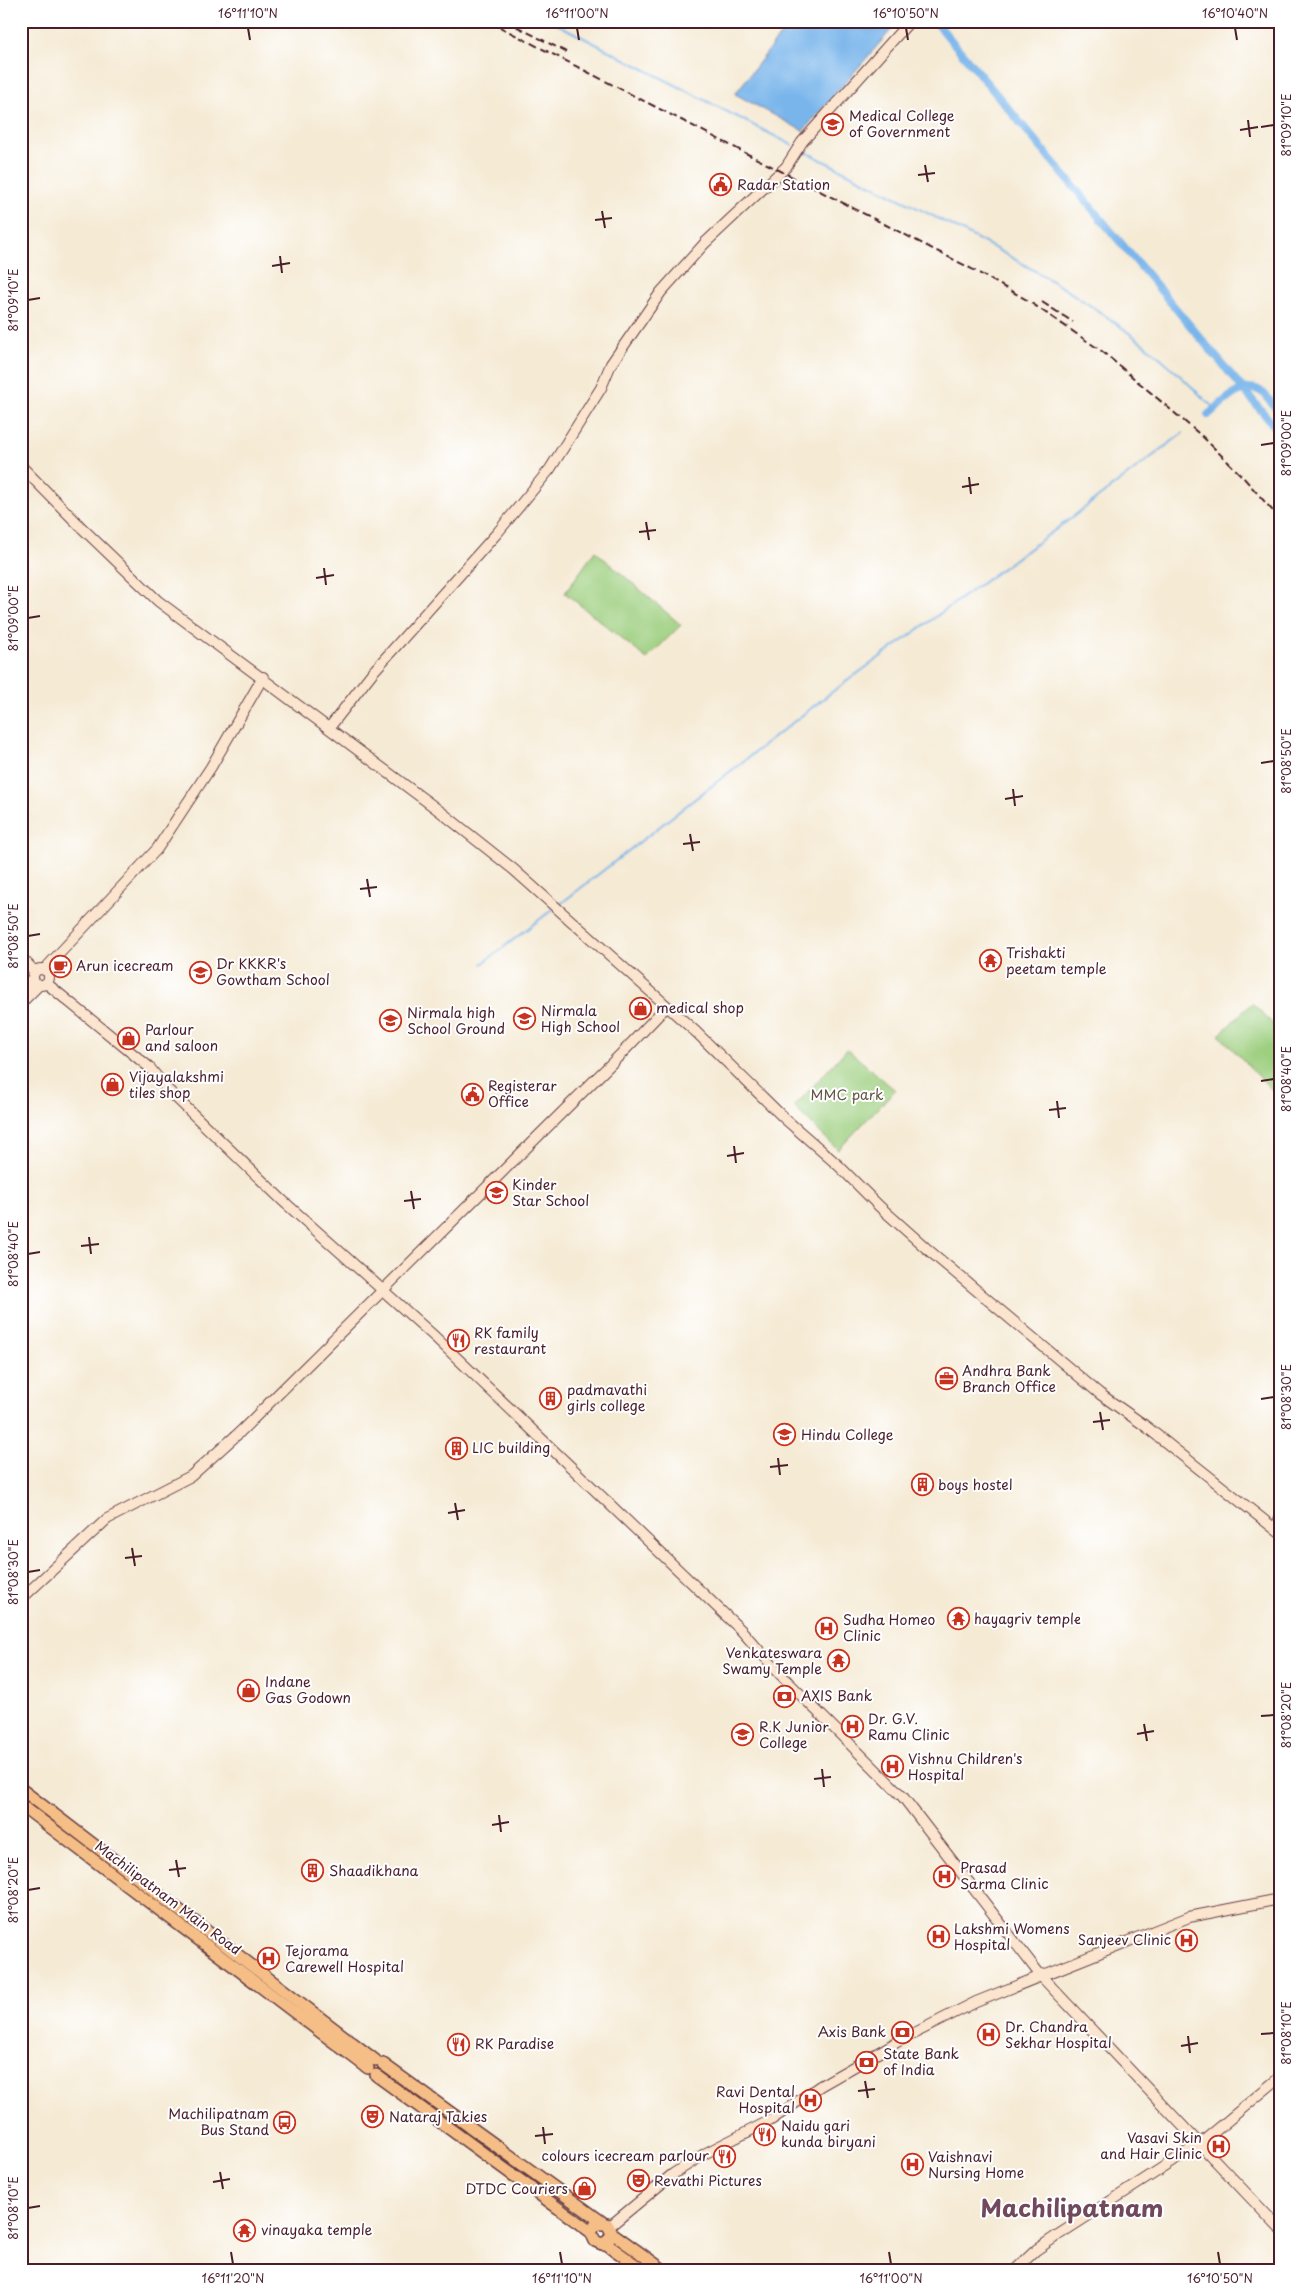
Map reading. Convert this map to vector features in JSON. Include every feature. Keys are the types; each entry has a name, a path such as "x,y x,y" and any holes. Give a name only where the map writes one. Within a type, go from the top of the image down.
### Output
{"main road":[{"name":"Machilipatnam Main Road","path":"21,1790 273,1990"},
{"name":"Machilipatnam Main Road","path":"21,1805 375,2067 591,2232 595,2241 605,2243 644,2271"},
{"name":"Machilipatnam Main Road","path":"375,2067 608,2227 665,2271"},
{"path":"591,2232 593,2226 608,2227 610,2239 605,2243"}],"street":[{"path":"329,728 372,673 498,532 550,469 601,388 611,364 661,292 706,243 786,167 802,142 910,21"},
{"path":"21,466 158,601 263,677 446,815 551,903 667,1006 880,1207 986,1300 1100,1394 1144,1425 1277,1531 1280,1518"},
{"path":"21,1003 39,977 157,850 211,766 263,677"},
{"path":"21,957 39,977 149,1067 166,1088 275,1193 380,1291 435,1337 741,1630 780,1674 903,1797 1041,1976 1201,2143 1259,2209 1275,2222 1280,2229"},
{"path":"21,990 39,977"},
{"path":"21,1599 115,1513 191,1476 240,1432 667,1006"},
{"path":"608,2227 673,2174 706,2153 771,2120 828,2081 897,2042 976,2002 1189,1917 1280,1899"},
{"path":"1014,2271 1036,2250 1201,2143 1280,2077"}],"green space":[{"path":"595,551 681,625 647,659 565,593"},
{"path":"1252,1003 1280,1031 1280,1086 1274,1092 1219,1035"},
{"name":"MMC park","path":"847,1049 895,1090 838,1150 794,1107"}],"water":[{"path":"791,21 899,21 803,131 735,94"}],"waterway":[{"path":"551,21 792,145"},
{"path":"935,21 1280,433"},
{"path":"804,151 938,218 1027,266 1070,292 1112,320 1151,350 1215,409"},
{"path":"1208,415 1233,394 1248,389 1262,392 1280,413"},
{"path":"559,905 832,692 1066,522 1183,433"},
{"path":"482,964 553,909"}],"railway":[{"path":"488,21 970,268 1027,300 1103,352 1204,438 1242,476 1280,519"},
{"path":"506,21 566,52"},
{"path":"1042,302 1073,322"}],"place":[{"name":"Medical College of Government","path":"833,124"},
{"name":"Radar Station","path":"721,185"},
{"name":"Trishakti peetam temple","path":"990,961"},
{"name":"Arun icecream","path":"60,966"},
{"name":"Dr KKKR's Gowtham School","path":"200,972"},
{"name":"medical shop","path":"640,1008"},
{"name":"Nirmala High School","path":"525,1019"},
{"name":"Nirmala high School Ground","path":"391,1021"},
{"name":"Parlour and saloon","path":"129,1038"},
{"name":"Vijayalakshmi tiles shop","path":"113,1085"},
{"name":"Registerar Office","path":"472,1094"},
{"name":"Kinder Star School","path":"496,1193"},
{"name":"RK family restaurant","path":"458,1341"},
{"name":"Andhra Bank Branch Office","path":"946,1379"},
{"name":"padmavathi girls college","path":"551,1398"},
{"name":"Hindu College","path":"785,1435"},
{"name":"LIC building","path":"456,1448"},
{"name":"boys hostel","path":"922,1485"},
{"name":"hayagriv temple","path":"958,1619"},
{"name":"Sudha Homeo Clinic","path":"827,1628"},
{"name":"Venkateswara Swamy Temple","path":"838,1661"},
{"name":"Indane Gas Godown","path":"249,1690"},
{"name":"AXIS Bank","path":"785,1696"},
{"name":"Dr. G.V. Ramu Clinic","path":"852,1727"},
{"name":"R.K Junior College","path":"743,1735"},
{"name":"Vishnu Children's Hospital","path":"892,1767"},
{"name":"Shaadikhana","path":"313,1871"},
{"name":"Prasad Sarma Clinic","path":"944,1876"},
{"name":"Lakshmi Womens Hospital","path":"938,1937"},
{"name":"Sanjeev Clinic","path":"1187,1940"},
{"name":"Tejorama Carewell Hospital","path":"269,1959"},
{"name":"Axis Bank","path":"902,2032"},
{"name":"Dr. Chandra Sekhar Hospital","path":"989,2035"},
{"name":"RK Paradise","path":"459,2044"},
{"name":"State Bank of India","path":"867,2062"},
{"name":"Ravi Dental Hospital","path":"811,2100"},
{"name":"Nataraj Takies","path":"373,2117"},
{"name":"Machilipatnam Bus Stand","path":"285,2122"},
{"name":"Naidu gari kunda biryani","path":"765,2134"},
{"name":"Vasavi Skin and Hair Clinic","path":"1218,2146"},
{"name":"colours icecream parlour","path":"725,2156"},
{"name":"Vaishnavi Nursing Home","path":"912,2165"},
{"name":"Revathi Pictures","path":"638,2181"},
{"name":"DTDC Couriers","path":"584,2189"},
{"name":"vinayaka temple","path":"245,2230"}],"district":[{"name":"Machilipatnam","path":"1072,2209"}]}
